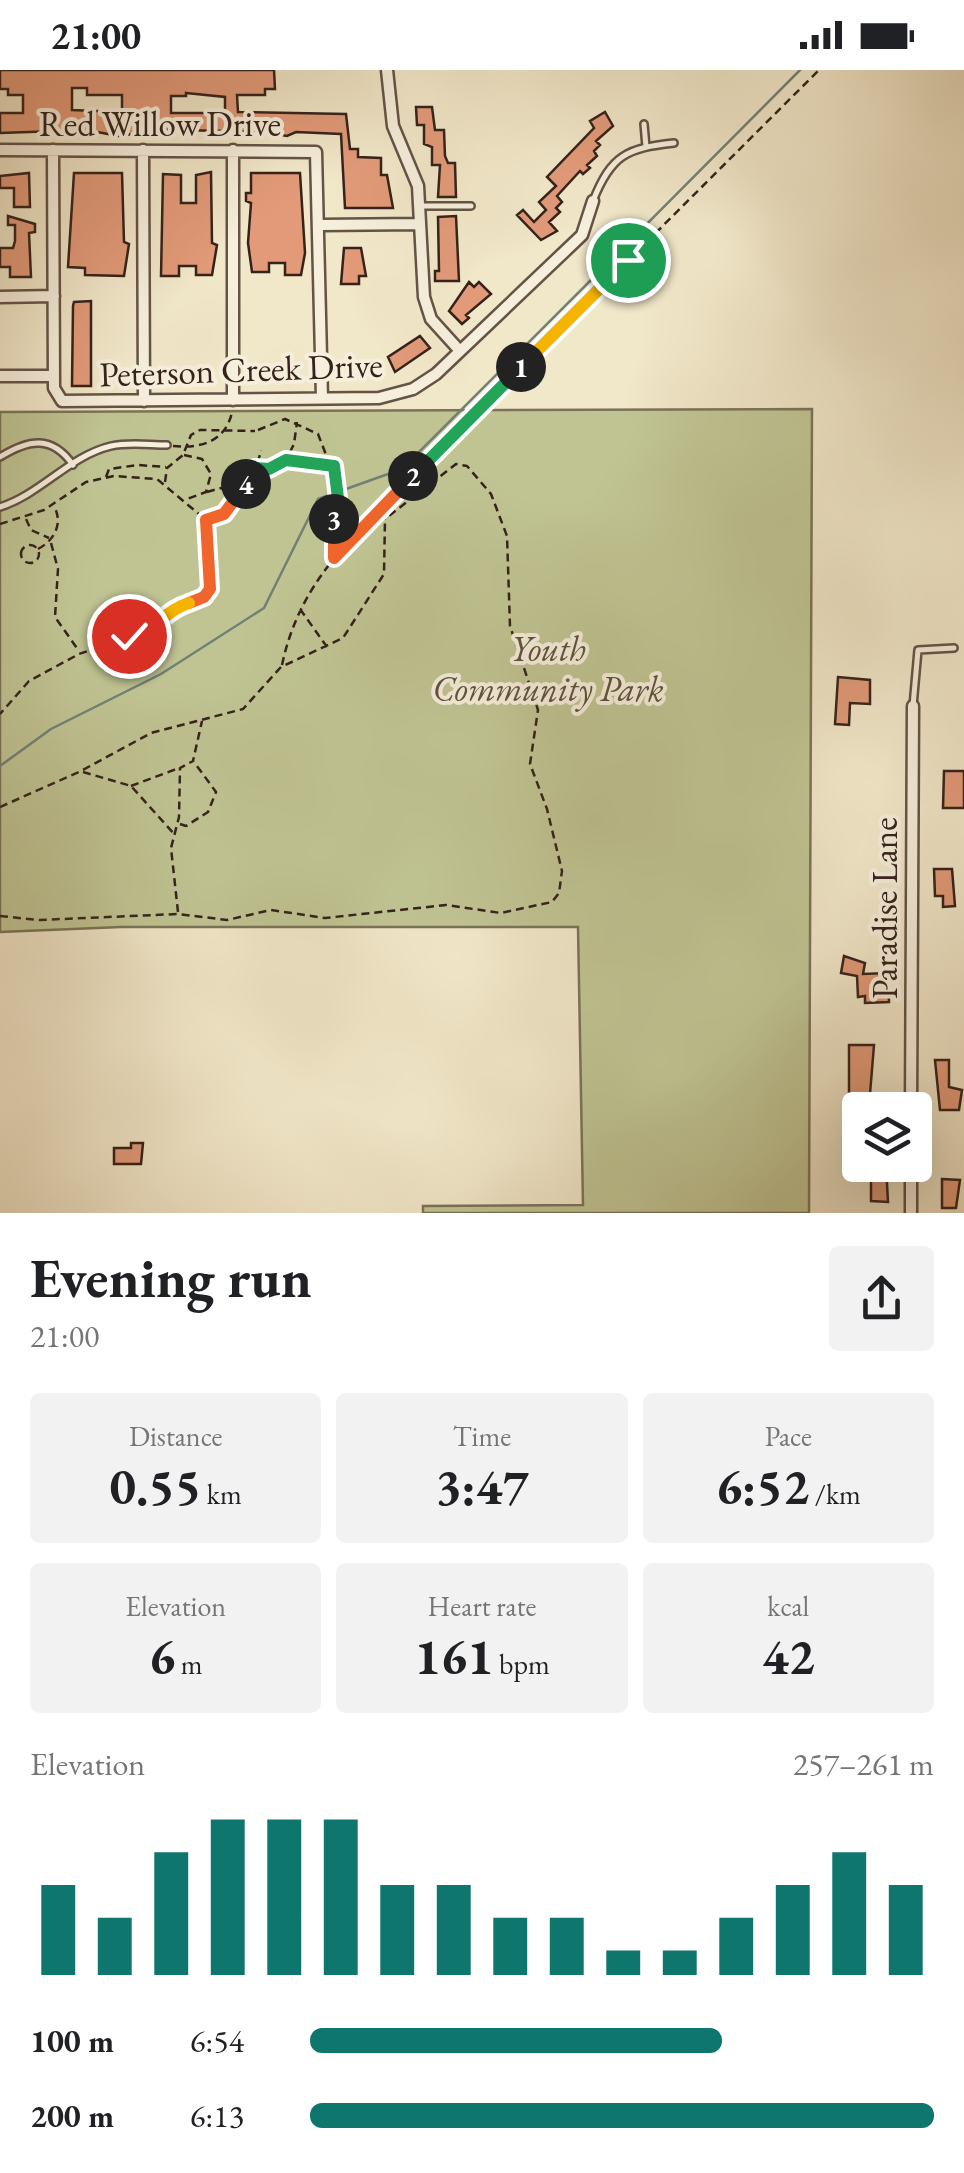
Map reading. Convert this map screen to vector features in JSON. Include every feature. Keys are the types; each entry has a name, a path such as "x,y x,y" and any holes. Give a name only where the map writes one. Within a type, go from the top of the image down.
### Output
{"street":[{"path":"387,70 392,126 415,172 421,282 428,310 460,352"},
{"name":"Red Willow Drive","path":"0,150 311,150 318,155 321,224"},
{"path":"0,376 54,376 52,150"},
{"path":"143,150 144,401"},
{"path":"233,150 233,400"},
{"name":"Peterson Creek Drive","path":"54,376 57,397 62,401 379,398 413,389 460,352 582,234 593,201"},
{"path":"322,398 321,224 419,224"},
{"path":"0,296 54,296"},
{"name":"Paradise Lane","path":"911,1092 912,706"},
{"path":"911,1182 911,1213"}],"lane":[{"path":"644,124 646,146 674,144"},
{"name":"Peterson Creek Drive","path":"593,201 609,169 624,152 646,146"},
{"path":"418,206 470,206"},
{"path":"0,456 26,443 45,442 59,448 72,465"},
{"path":"0,507 24,500 72,465 113,446 167,445"},
{"path":"912,706 918,650 954,648"}],"path":[{"path":"281,667 299,608 334,558 819,70"},
{"path":"167,445 183,447 216,439 225,430 233,400"},
{"path":"183,455 183,447 200,430 257,431 277,420 296,421 318,434 334,466 337,483 334,558"},
{"path":"286,460 294,444 296,421"},
{"path":"206,520 224,514 236,499 261,450"},
{"path":"165,483 168,468 183,455 194,455 208,465 211,474 206,492"},
{"path":"255,468 269,469 286,460 334,466"},
{"path":"0,807 81,772 151,733 243,709 281,667 343,638 384,574 386,519 456,464 477,475 502,517 510,559 510,626 538,710 530,764 562,871 559,893 545,907 501,913 446,905 325,918 271,910 227,920 178,914 39,920 0,916"},
{"path":"106,477 109,470 124,466 168,468"},
{"path":"0,524 53,505 86,482 146,476 165,483 206,520 210,585 204,597 172,610 143,633 80,654 20,687 0,714"},
{"path":"185,500 220,488 236,499"},
{"path":"53,505 59,518 51,540 58,569 55,617 73,637 80,654"},
{"path":"378,514 386,519"},
{"path":"26,517 32,530 51,540"},
{"path":"14,562 22,558 34,561 38,549 51,540"},
{"path":"22,558 25,547 38,549"},
{"path":"299,608 327,647"},
{"path":"131,786 193,761 202,722"},
{"path":"178,823 186,826 208,812 216,792 193,761"},
{"path":"178,914 172,848 178,823 180,768"},
{"path":"81,772 131,786 175,834"}],"green space":[{"name":"Youth Community Park","path":"812,409 809,1213 423,1213 423,1206 583,1205 578,927 121,927 0,932 0,412"}],"building":[{"path":"0,70 274,70 275,89 265,89 265,95 237,95 238,112 346,114 350,149 358,149 358,157 381,158 381,175 387,175 393,208 345,208 341,134 296,132 287,136 249,130 221,135 221,131 141,129 141,133 118,136 87,130 0,133 0,113 23,113 23,95 8,95 8,89 0,89","holes":["72,88 87,88 87,95 122,95 122,112 72,110","186,93 225,97 225,113 171,113 171,96"]},
{"path":"416,107 432,107 435,130 444,130 445,156 448,163 455,163 456,197 438,197 440,165 432,165 432,147 424,144 424,125 417,125"},
{"path":"605,112 613,126 596,141 600,145 594,151 597,156 587,165 590,168 583,174 580,171 557,196 562,202 556,208 560,212 549,222 557,231 541,240 517,215 523,210 534,222 546,210 539,202 556,186 547,177 594,128 590,121"},
{"path":"211,172 212,243 217,245 212,275 196,275 196,266 179,266 179,276 161,276 163,174 181,175 181,203 196,203 196,175"},
{"path":"29,173 30,207 14,207 14,188 0,188 0,176"},
{"path":"74,173 122,173 124,242 129,244 124,276 85,275 85,268 68,267"},
{"path":"251,173 300,173 305,253 301,275 285,275 285,263 269,263 269,272 252,272 248,243 251,203 246,201 246,193 251,193"},
{"path":"8,216 35,224 35,232 29,233 31,277 10,277 10,267 0,267 0,248 13,248 15,241 15,225 8,225"},
{"path":"456,216 459,281 435,281 435,271 439,271 438,217"},
{"path":"344,248 361,248 366,276 359,276 359,284 341,284"},
{"path":"469,282 474,287 479,282 491,294 466,315 469,318 462,324 449,311"},
{"path":"91,301 91,386 72,386 73,306 74,302"},
{"path":"420,336 430,348 395,372 388,357"},
{"path":"838,677 870,680 870,704 850,703 849,725 835,724"},
{"path":"944,771 964,771 964,808 943,808"},
{"path":"934,869 952,869 955,906 943,907 943,896 935,896"},
{"path":"844,956 865,963 863,974 888,973 889,1002 865,1003 865,996 858,997 857,976 841,973"},
{"path":"849,1045 874,1045 870,1092 849,1092"},
{"path":"935,1060 949,1060 949,1087 962,1090 959,1110 940,1110"},
{"path":"131,1143 143,1143 141,1164 114,1164 114,1148 131,1148"},
{"path":"942,1179 960,1180 956,1208 942,1208"},
{"path":"871,1182 887,1182 888,1202 871,1201"}],"waterway":[{"path":"598,273 800,70"},
{"path":"0,766 51,729 161,674 264,608 318,499 402,469 594,277"}],"route":[{"path":"129,636 151,630 172,610 208,593 210,550 206,520 231,507 255,468 269,469 286,460 334,466 338,498 334,558 628,260"}]}
